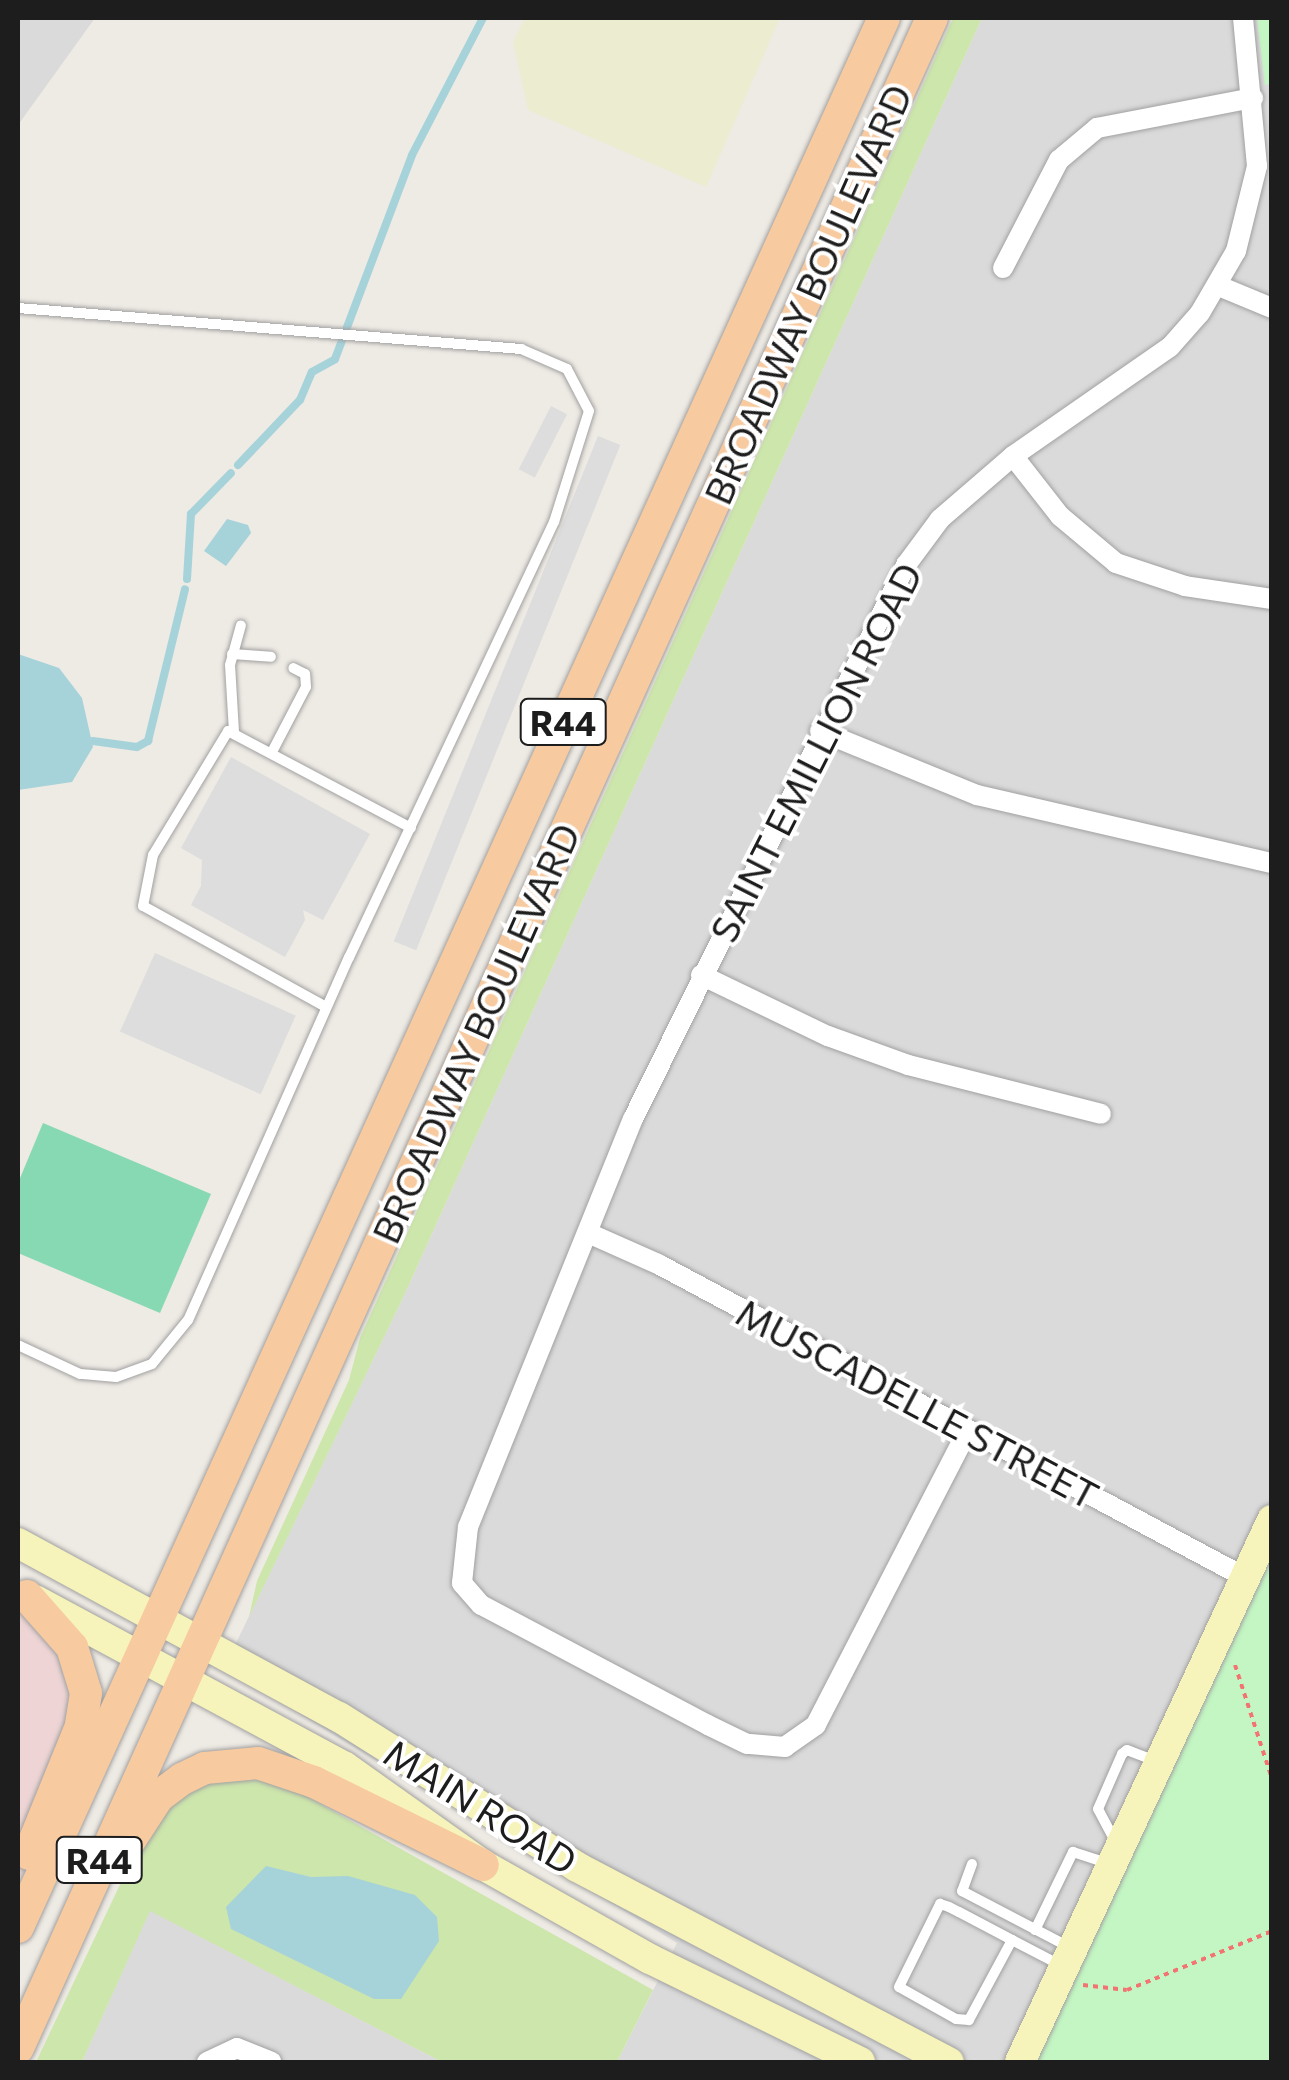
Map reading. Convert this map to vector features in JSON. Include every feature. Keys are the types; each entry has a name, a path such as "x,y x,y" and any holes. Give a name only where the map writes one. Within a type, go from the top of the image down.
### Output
{"main road":[{"name":"BROADWAY BOULEVARD","path":"18,1927 884,18"},
{"name":"BROADWAY BOULEVARD","path":"19,2046 181,1678 932,18"},
{"path":"1020,2062 1272,1520"},
{"name":"MAIN ROAD","path":"18,1543 339,1717 577,1867 949,2062"},
{"name":"MAIN ROAD","path":"22,1593 345,1767 484,1865 650,1959 860,2062"},
{"path":"18,1886 81,1726 86,1694 72,1647 22,1593"},
{"path":"19,2046 142,1816 158,1797 205,1768 276,1766 484,1865"}],"street":[{"name":"SAINT EMILLION ROAD","path":"968,1430 816,1725 785,1747 747,1744 708,1725 482,1605 462,1582 468,1528 588,1233 702,975 820,730 906,564 940,519 1013,456 1170,347 1219,286 1254,197 1253,98 1243,18"},
{"path":"1003,268 1059,160 1097,128 1253,98"},
{"path":"1219,286 1272,308"},
{"path":"1013,456 1060,516 1116,563 1185,586 1272,598"},
{"path":"820,730 977,796 1272,863"},
{"path":"702,975 828,1036 908,1065 1101,1114"},
{"name":"MUSCADELLE STREET","path":"588,1233 658,1264 1246,1578"},
{"path":"208,2062 229,2048 271,2062"}],"lane":[{"path":"18,308 520,349 554,360 580,383 586,428 554,522 326,1007 188,1320 168,1349 137,1372 106,1376 66,1369 18,1344"},
{"path":"234,732 232,654 241,625"},
{"path":"232,654 271,657"},
{"path":"272,752 306,688 305,674 293,668"},
{"path":"326,1007 143,906 152,855 221,736 234,732 411,828"},
{"path":"1035,1930 1075,1850 1118,1858"},
{"path":"972,1864 962,1891 1035,1930 1066,1967"},
{"path":"1012,1940 969,2020 899,1988 940,1904 1012,1940 1066,1967"}],"path":[{"path":"1220,1633 1272,1779"},
{"path":"1066,1967 1127,1990 1272,1932"}],"shaded area":[{"path":"18,18 95,18 18,125"},
{"path":"982,18 1271,18 1271,2062 617,2062 677,1943 224,1668 402,1300"},
{"path":"551,406 567,414 535,477 519,469"},
{"path":"598,436 620,445 416,950 394,941"},
{"path":"231,757 370,834 323,920 303,910 305,920 285,957 191,905 201,886 202,860 181,848"},
{"path":"155,953 296,1016 261,1094 120,1032"},
{"path":"18,1593 55,1623 79,1724 18,1887"},
{"path":"150,1910 442,2062 82,2062"}],"green space":[{"path":"525,18 780,18 706,187 528,110 513,42"},
{"path":"953,18 982,18 402,1300 249,1617 257,1581 349,1380 360,1338"},
{"path":"1257,18 1271,18 1271,84 1265,85"},
{"path":"43,1123 211,1194 160,1313 18,1253 18,1183"},
{"path":"1271,1549 1271,2062 1020,2062"},
{"path":"217,1779 270,1781 299,1792 653,1990 617,2062 442,2062 150,1911 82,2062 36,2062 134,1855 174,1801"}],"water":[{"path":"227,519 248,525 251,533 226,566 204,551"},
{"path":"18,654 59,668 82,698 93,747 72,782 18,790"},
{"path":"266,1866 311,1877 348,1876 415,1895 437,1917 439,1941 401,1999 374,1999 231,1929 226,1907"}],"waterway":[{"path":"238,465 300,400 312,372 335,359 412,155 483,18"},
{"path":"187,579 191,514 231,473"},
{"path":"93,741 137,747 148,741 185,589"}]}
